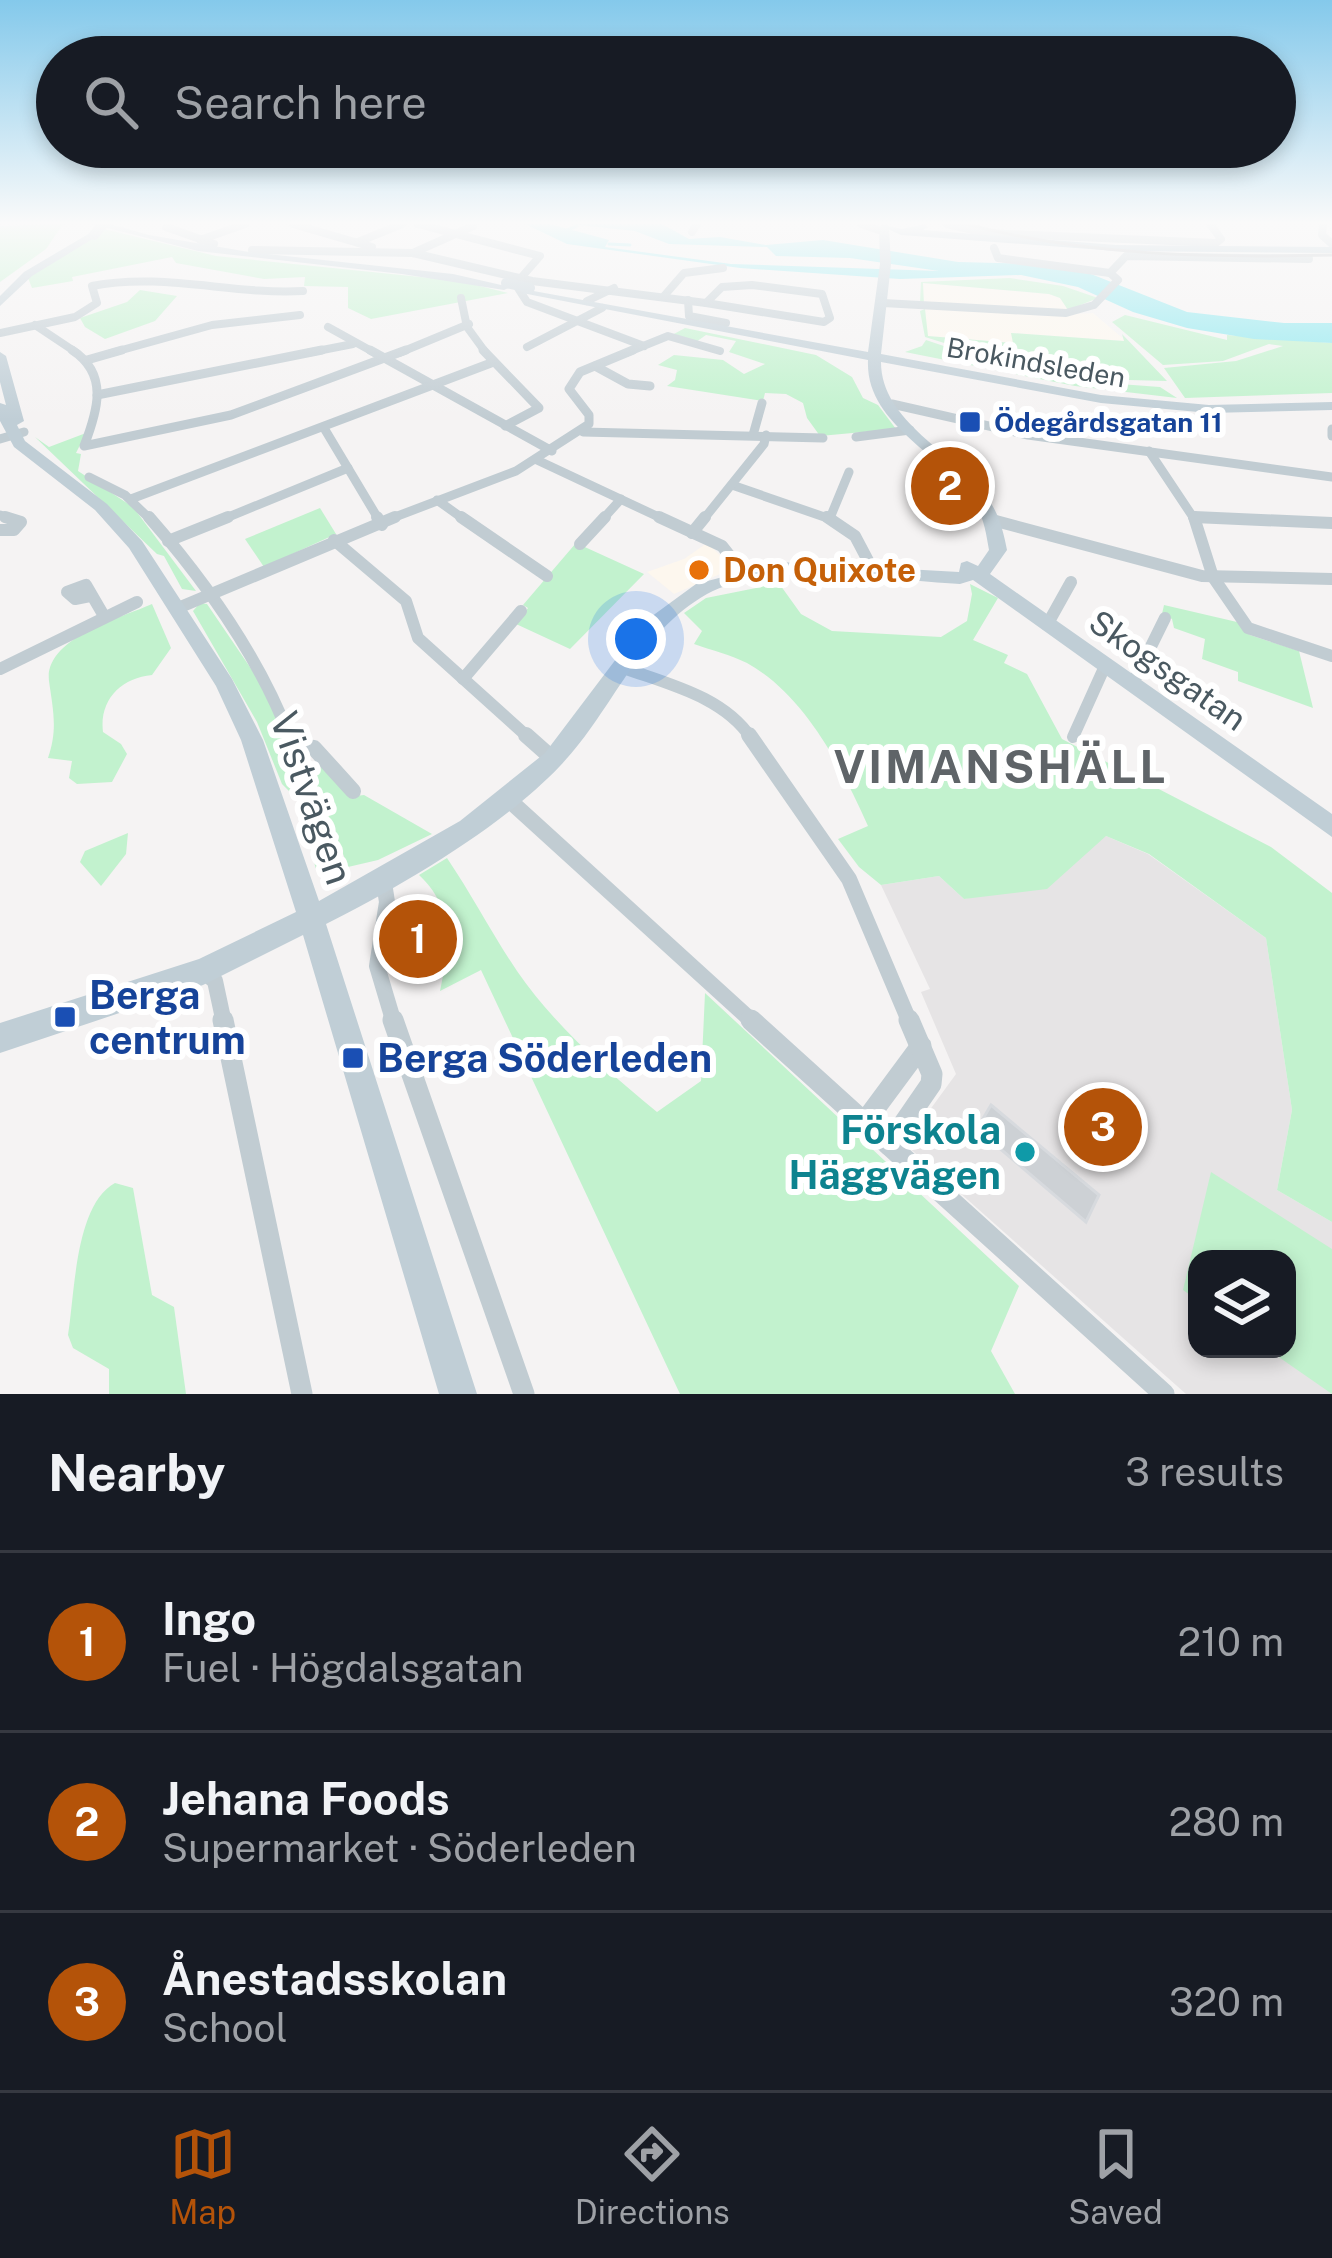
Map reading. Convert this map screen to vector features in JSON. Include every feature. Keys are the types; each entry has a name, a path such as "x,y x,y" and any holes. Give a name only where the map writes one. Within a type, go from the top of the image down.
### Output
{"main road":[{"path":"535,289 581,309 605,307 881,353"},
{"path":"157,984 383,876 470,828 509,800 553,759 651,627 678,603 744,574 796,567 932,576 972,570 995,558 997,528 983,499 910,430 892,404 881,353 887,289"},
{"path":"843,349 866,346 881,353"},
{"name":"Brokindsleden","path":"881,353 1130,397 1332,402"},
{"name":"Brokindsleden","path":"881,353 1144,404 1232,410 1332,402"},
{"name":"Vistvägen","path":"0,356 12,436"},
{"name":"Vistvägen","path":"0,407 12,436 78,479 136,545 225,684 252,740 458,1394"},
{"name":"Skogsgatan","path":"972,570 1332,827"},
{"path":"0,1039 203,971 308,912"}],"street":[{"path":"0,333 86,312 97,303 93,289"},
{"path":"224,289 303,291"},
{"path":"518,289 521,298 581,309 644,346"},
{"path":"527,347 615,289"},
{"path":"605,307 616,289"},
{"path":"623,289 824,322 830,318 822,294 793,289"},
{"path":"664,296 670,289"},
{"path":"706,303 720,289"},
{"path":"887,303 1046,314 1083,310 1110,289"},
{"path":"461,298 461,316 491,363 538,408 505,426"},
{"path":"688,300 689,316 726,323"},
{"path":"87,360 216,324 300,315"},
{"path":"35,325 64,349 87,360 96,376 98,395 84,446 154,438 384,360 469,324"},
{"path":"328,327 552,451"},
{"path":"584,431 589,415 569,384 574,376 668,336 720,351"},
{"path":"98,395 353,344"},
{"path":"131,499 491,363"},
{"path":"595,366 628,384 650,386"},
{"path":"753,435 762,403"},
{"path":"892,404 1010,432 1332,477"},
{"path":"324,428 382,525"},
{"path":"856,437 910,430"},
{"path":"178,608 536,460 584,431 824,438"},
{"path":"692,532 766,435"},
{"path":"1149,452 1194,518 1213,577 1252,632 1332,656"},
{"path":"536,460 722,546 744,574"},
{"path":"168,541 348,468"},
{"path":"830,518 849,472"},
{"name":"Vistvägen","path":"78,479 131,499 168,541 269,687 293,746 314,748 353,791"},
{"path":"732,485 807,506 830,518 866,546 874,572"},
{"path":"580,544 621,499"},
{"path":"437,500 547,576"},
{"path":"1194,518 1332,523"},
{"path":"997,528 1213,577 1332,579"},
{"path":"334,540 404,598 412,631 553,759"},
{"path":"1047,625 1071,582"},
{"path":"90,596 104,616"},
{"path":"0,669 137,602"},
{"path":"463,679 521,610"},
{"path":"1132,685 1165,618"},
{"path":"1073,736 1105,666"},
{"path":"621,667 710,701 749,729 850,879 932,1080 889,1145"},
{"path":"509,800 1164,1394"},
{"path":"383,876 390,903 377,950 379,980 524,1394"},
{"path":"203,971 215,981 302,1394"},
{"path":"864,1123 921,1046"}],"shaded area":[{"path":"923,289 992,289 1049,294 1060,298 1068,310 924,305"},
{"path":"925,308 1046,316 1093,313 1126,341 1013,333 1014,343 927,336"},
{"path":"707,543 734,568 674,594 647,572 684,559"},
{"path":"1106,836 1148,854 1266,938 1292,1110 1277,1190 1332,1222 1332,1394 1186,1394 905,1144 956,1074 921,992 930,989 881,885 939,876 964,899 988,894"}],"green space":[{"path":"348,289 508,293 371,319 348,308"},
{"path":"992,289 1072,289 1098,298 1068,310 1060,298"},
{"path":"140,290 177,296 155,321 105,339 85,327 80,318 127,302"},
{"path":"925,309 928,336 1013,343 1011,333 1124,341 1122,334 1167,381 1091,379 1028,369 925,337 920,311"},
{"path":"1125,315 1227,340 1227,335 1332,343 1332,393 1185,398 1164,368 1236,361 1283,346 1269,344 1223,361 1163,365 1112,322"},
{"path":"685,328 816,355 852,377 863,398 878,405 896,429 820,436 803,403 786,394 765,393 763,401 667,386 675,380 677,370 658,365 674,355 723,360 744,374 765,364 729,352 736,341 706,335 696,342 672,335"},
{"path":"926,340 1009,368 1079,381 1160,387 1177,398 1075,386 905,352"},
{"path":"86,433 76,453 81,454 78,471 133,507 196,591 182,589 164,556 35,437 49,447"},
{"path":"320,508 336,534 264,567 245,539"},
{"path":"576,543 644,574 570,649 516,624 528,608 523,605"},
{"path":"773,575 801,614 832,631 941,637 967,621 970,584 998,598 973,640 1008,655 1004,663 1027,674 1062,739 1271,847 1332,893 1332,1222 1277,1190 1292,1110 1266,938 1149,854 1106,836 1047,889 964,899 939,876 881,885 859,867 838,839 868,826 834,757 804,713 747,663 694,644 702,631 684,613 706,598 756,588 760,578"},
{"path":"200,603 207,604 275,704 328,861 326,868 316,869 296,798 282,784 257,722 193,611"},
{"path":"152,604 171,648 152,675 114,693 103,720 103,732 127,754 112,782 77,784 69,778 72,761 48,758 54,729 51,666 71,641"},
{"path":"1164,605 1237,622 1250,635 1299,651 1313,708 1238,681 1238,672 1202,659 1205,639 1174,628 1172,619 1162,614"},
{"path":"321,760 356,796 364,795 432,834 378,860 348,867 309,765"},
{"path":"128,833 126,854 101,886 80,862 85,851"},
{"path":"447,858 532,991 582,1046 657,1112 701,1081 705,993 1019,1286 991,1351 1015,1394 680,1394 481,970 440,991 447,944 444,915 419,875"},
{"path":"1211,1172 1332,1249 1332,1394 1280,1358 1296,1358 1296,1250 1192,1250"},
{"path":"115,1183 133,1188 152,1295 174,1307 186,1394 109,1394 109,1369 73,1348 68,1335 84,1229 102,1194"}],"water":[{"path":"1083,289 1129,289 1187,312 1284,323 1332,323 1332,343 1254,339 1187,328 1133,312"}],"building":[{"path":"406,925 438,929 430,954 397,950"},
{"name":"Förskola Häggvägen","path":"991,1105 1099,1195 1086,1222 977,1129"}],"place":[{"name":"Ödegårdsgatan 11","path":"970,422"},
{"name":"Jehana Foods","path":"950,486"},
{"name":"Don Quixote","path":"699,570"},
{"name":"Ingo","path":"418,939"},
{"name":"Berga centrum","path":"65,1017"},
{"name":"Berga Söderleden","path":"353,1058"},
{"name":"Ånestadsskolan","path":"1103,1127"},
{"name":"Förskola Häggvägen","path":"1025,1152"}],"district":[{"name":"VIMANSHÄLL","path":"1001,766"}]}
